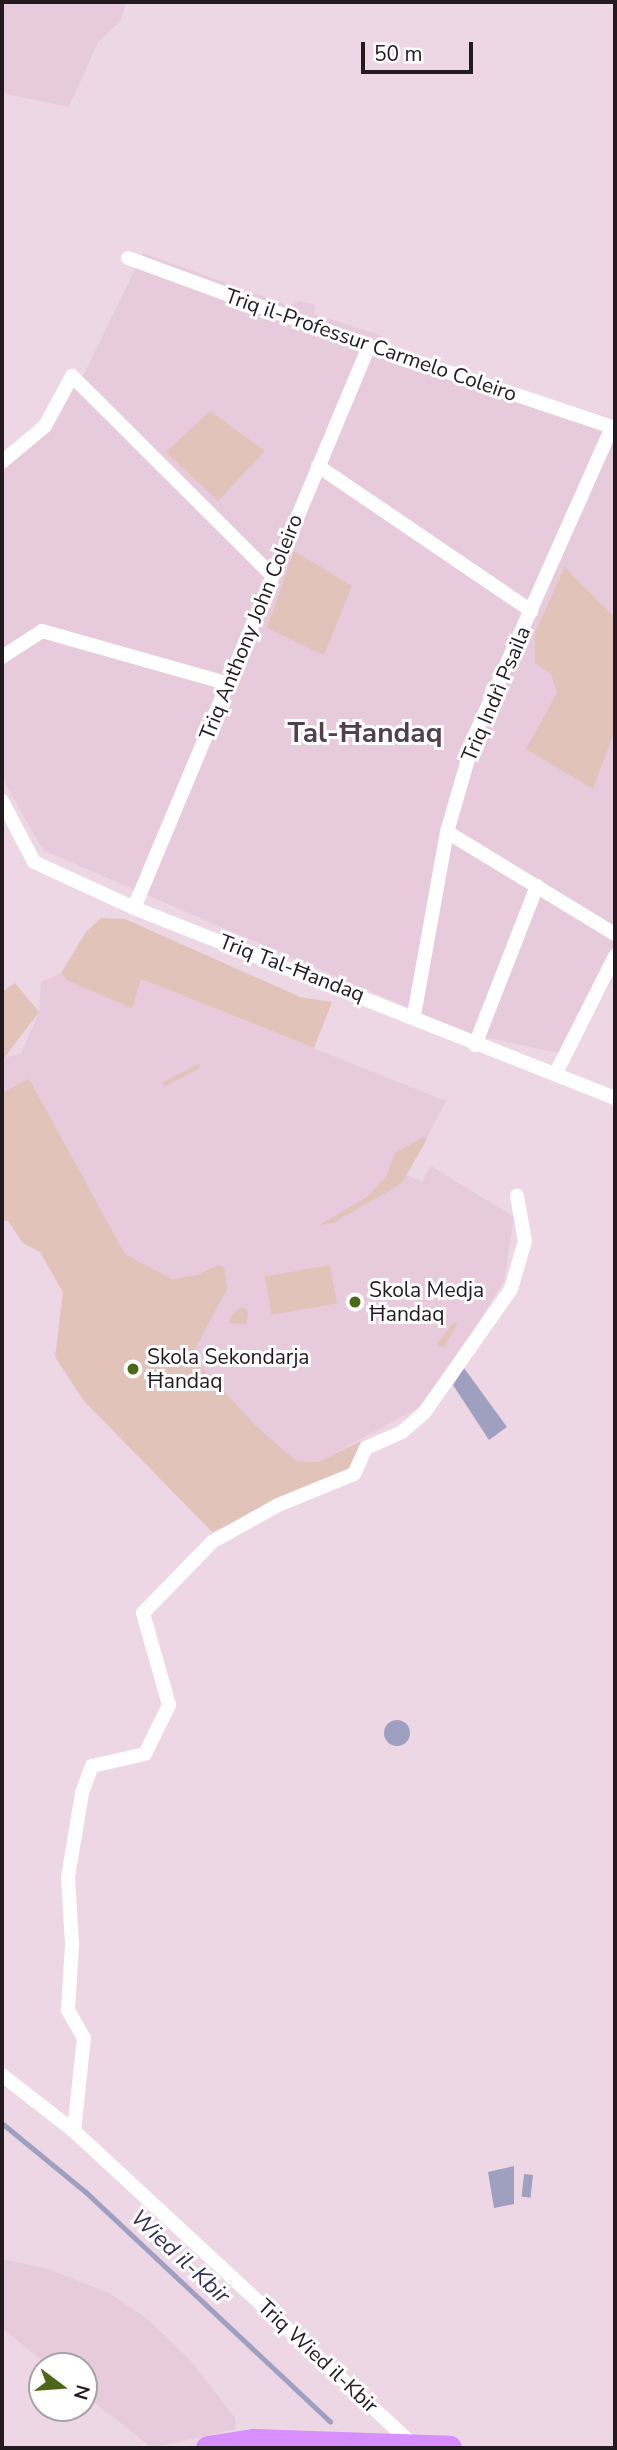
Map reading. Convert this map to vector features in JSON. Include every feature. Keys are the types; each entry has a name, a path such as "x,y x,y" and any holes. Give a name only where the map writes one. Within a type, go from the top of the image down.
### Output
{"highway":[{"path":"208,2448 254,2441 412,2444 450,2448"}],"street":[{"name":"Triq il-Professur Carmelo Coleiro","path":"128,258 369,346 614,428"},
{"name":"Triq Anthony John Coleiro","path":"134,908 229,684 271,574 369,346"},
{"path":"2,462 45,426 72,376 271,574"},
{"name":"Triq Indrì Psaila","path":"414,1015 447,832 475,735 614,428"},
{"path":"318,466 531,611"},
{"path":"2,657 42,631 229,684"},
{"name":"Triq Tal-Ħandaq","path":"2,801 34,862 134,908 414,1015 475,1045 557,1071 615,1098"},
{"path":"447,832 615,934"},
{"path":"475,1045 537,886"},
{"path":"557,1071 615,956"},
{"path":"74,2131 84,2038 68,2010 72,1944 68,1877 82,1793 92,1766 145,1754 169,1705 144,1613 212,1542 278,1505 354,1474 366,1448 402,1432 424,1413 511,1289 525,1241 517,1196"},
{"name":"Triq Wied il-Kbir","path":"2,2075 74,2131 412,2444"}],"shaded area":[{"path":"2,2 127,2 120,21 98,42 69,107 2,93"},
{"path":"143,253 290,306 299,301 315,305 314,314 382,336 379,347 615,419 615,975 572,1056 467,1033 43,850 2,778 2,472 84,374"},
{"path":"210,411 265,451 218,501 166,452"},
{"path":"294,551 352,586 324,655 267,628"},
{"path":"565,567 615,618 615,730 593,789 526,749 557,693 551,674 535,663 535,632"},
{"path":"101,918 125,919 300,997 332,1002 314,1048 141,979 132,1008 68,981 61,973 86,932"},
{"path":"61,973 68,981 132,1007 140,979 446,1101 407,1175 422,1182 431,1166 514,1217 504,1281 442,1380 418,1408 318,1462 296,1461 253,1424 190,1356 218,1265 197,1275 172,1279 125,1254 108,1230 63,1292 40,1252 23,1243 8,1221 2,1220 2,1058 21,1054 39,1012 41,982"},
{"path":"15,983 39,1012 2,1061 2,992"},
{"path":"199,1064 201,1068 164,1086 162,1083"},
{"name":"Skola Sekondarja Ħandaq","path":"29,1079 125,1254 172,1279 197,1275 218,1265 224,1267 227,1289 191,1356 256,1426 296,1461 318,1462 361,1441 348,1473 212,1532 84,1401 55,1357 63,1292 40,1252 23,1243 8,1221 2,1220 2,1093"},
{"path":"423,1137 427,1139 401,1184 333,1223 319,1225 367,1197 386,1177 395,1153"},
{"path":"330,1265 337,1303 272,1315 265,1276"},
{"path":"242,1307 248,1311 247,1324 229,1323 232,1314"},
{"path":"458,1322 444,1348 437,1344 452,1324"},
{"path":"2,2259 48,2269 109,2293 146,2318 191,2361 235,2418 236,2429 152,2448 98,2405 98,2352 32,2352 2,2328"}],"water":[{"path":"464,1368 507,1427 489,1440 453,1385"},
{"path":"397,1720 406,1724 410,1733 406,1742 397,1746 388,1742 384,1733 388,1724"},
{"path":"514,2166 514,2204 494,2208 488,2172"},
{"path":"524,2174 533,2175 531,2198 522,2197"}],"waterway":[{"name":"Wied il-Kbir","path":"2,2123 86,2192 330,2421"}],"place":[{"name":"Skola Medja Ħandaq","path":"355,1302"},
{"name":"Skola Sekondarja Ħandaq","path":"133,1369"}],"district":[{"name":"Tal-Ħandaq","path":"365,733"}]}
